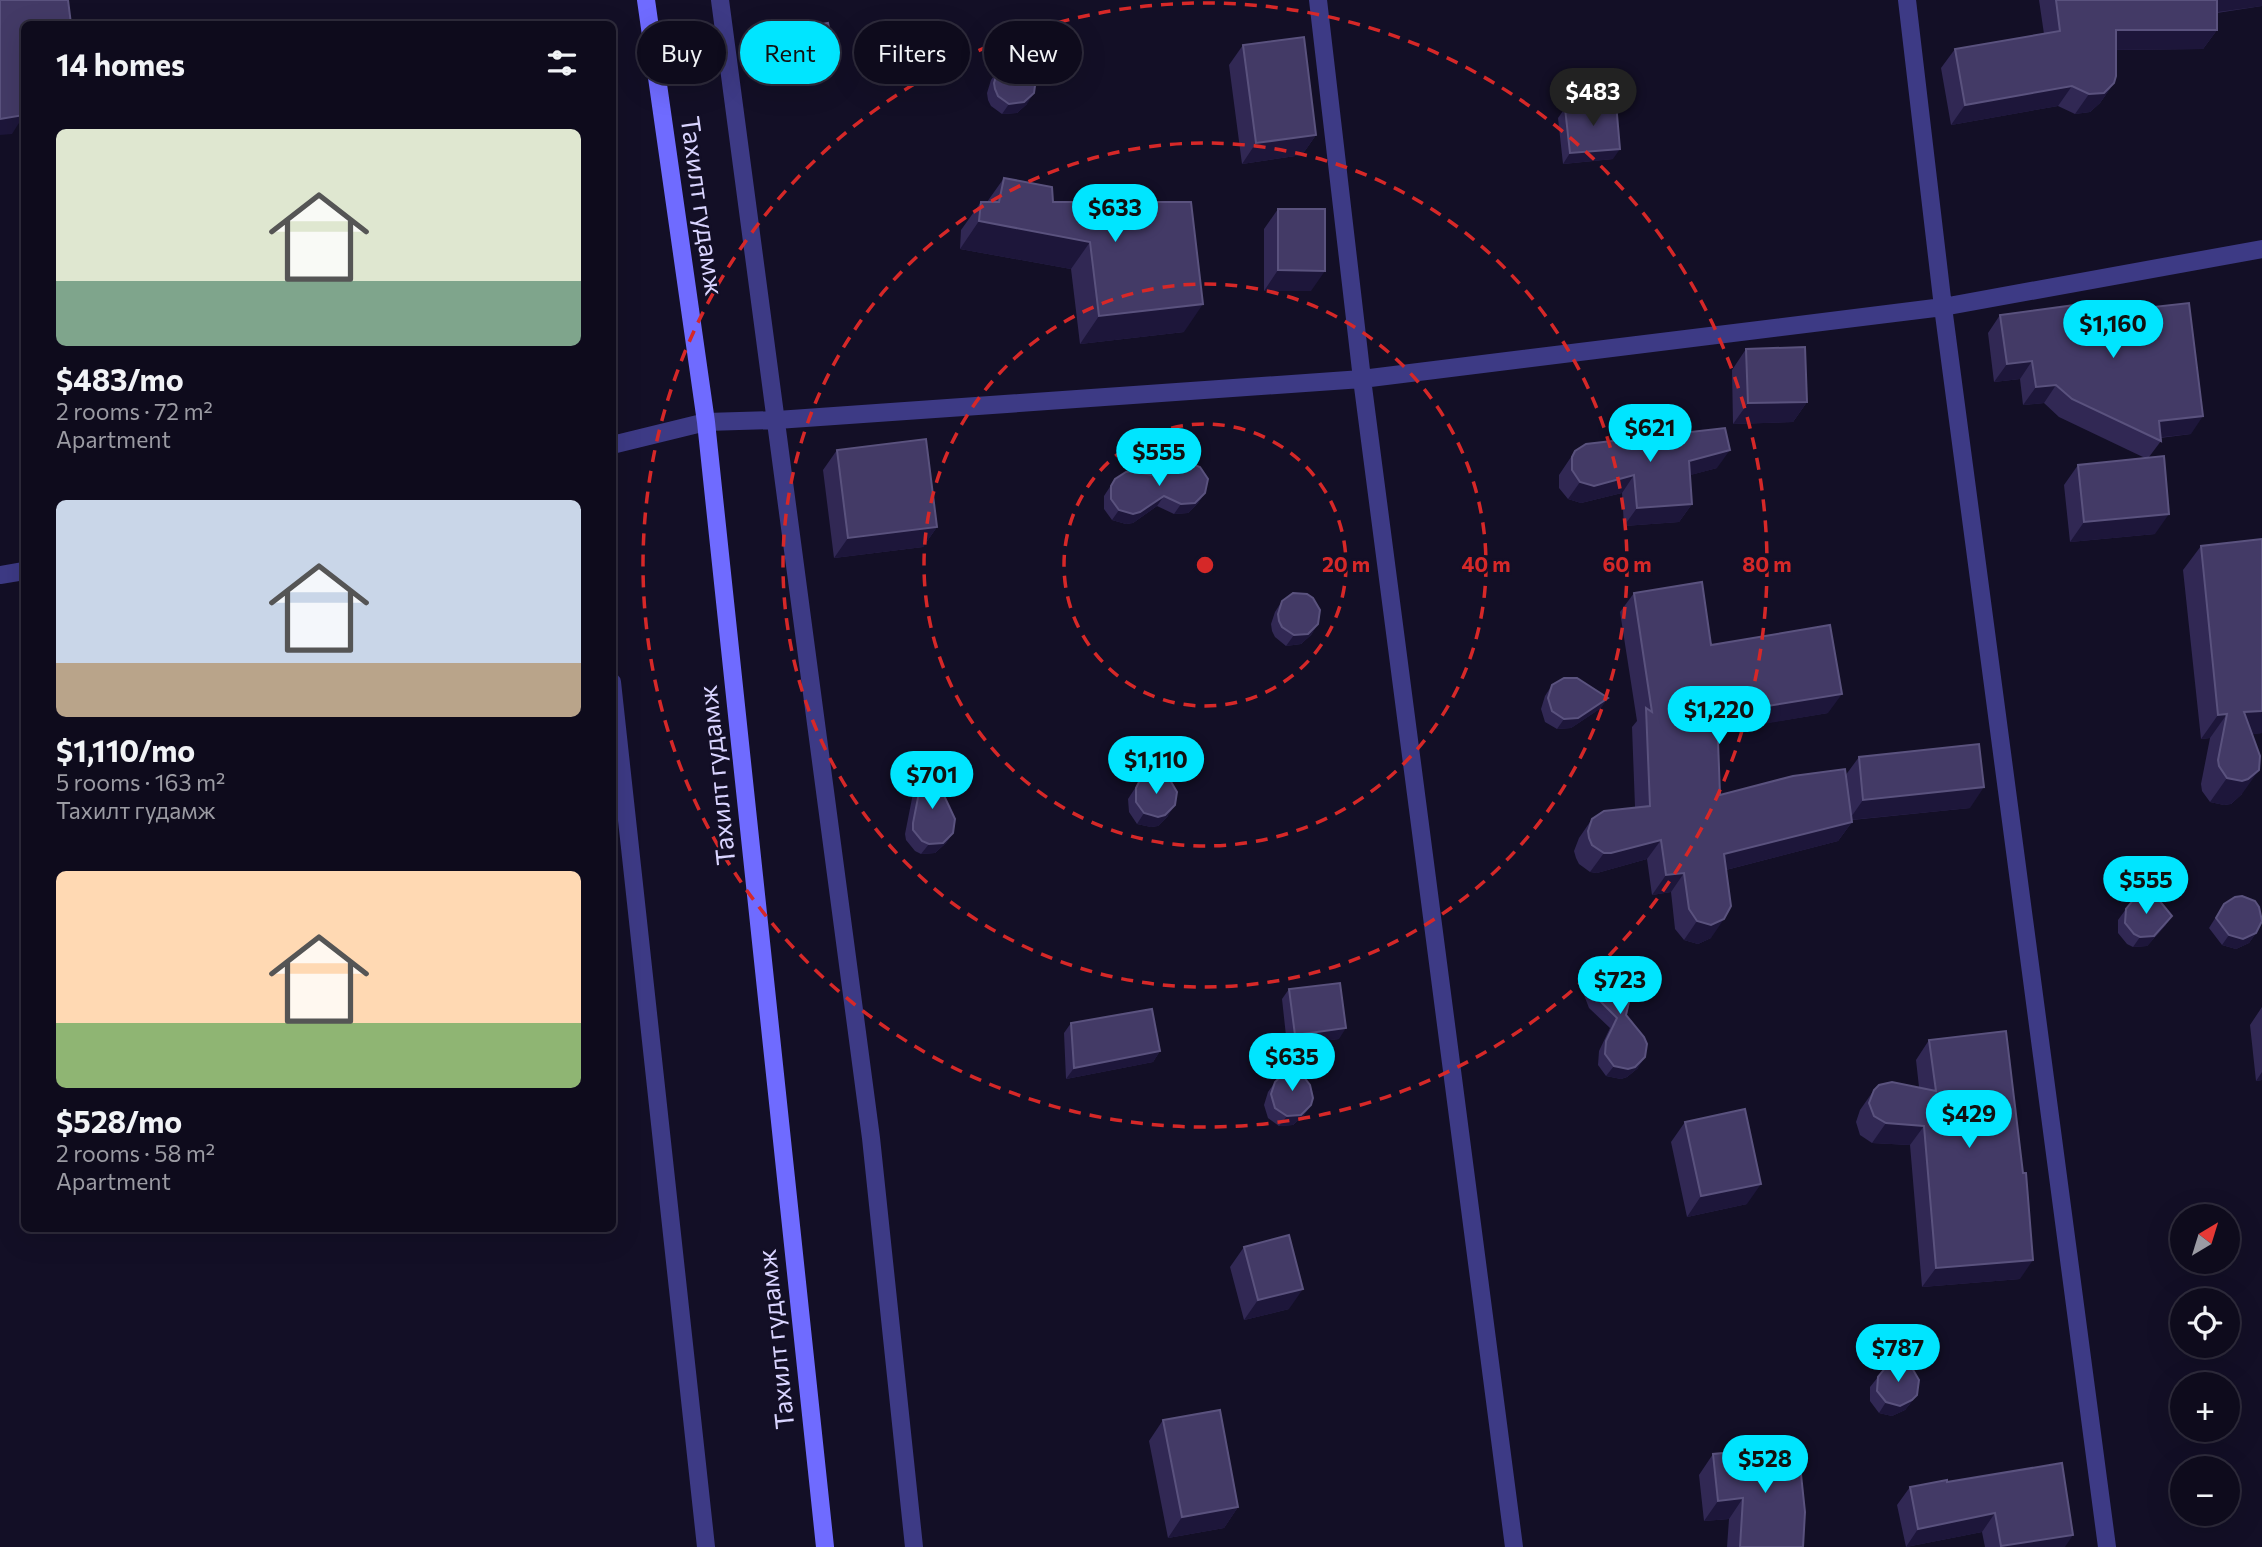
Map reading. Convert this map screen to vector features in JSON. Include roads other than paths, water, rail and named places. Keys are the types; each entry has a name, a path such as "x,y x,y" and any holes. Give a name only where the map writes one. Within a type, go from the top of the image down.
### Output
{"main road":[{"name":"Тахилт гудамж","path":"646,0 706,422 825,1547"}],"street":[{"path":"720,0 871,1138 914,1547"},
{"path":"1318,0 1362,379 1514,1547"},
{"path":"1907,0 1943,307 2107,1547"},
{"path":"616,444 706,422 777,420 1362,379 1943,307 2262,249"},
{"path":"0,575 21,572"},
{"path":"616,719 706,1547"}]}
